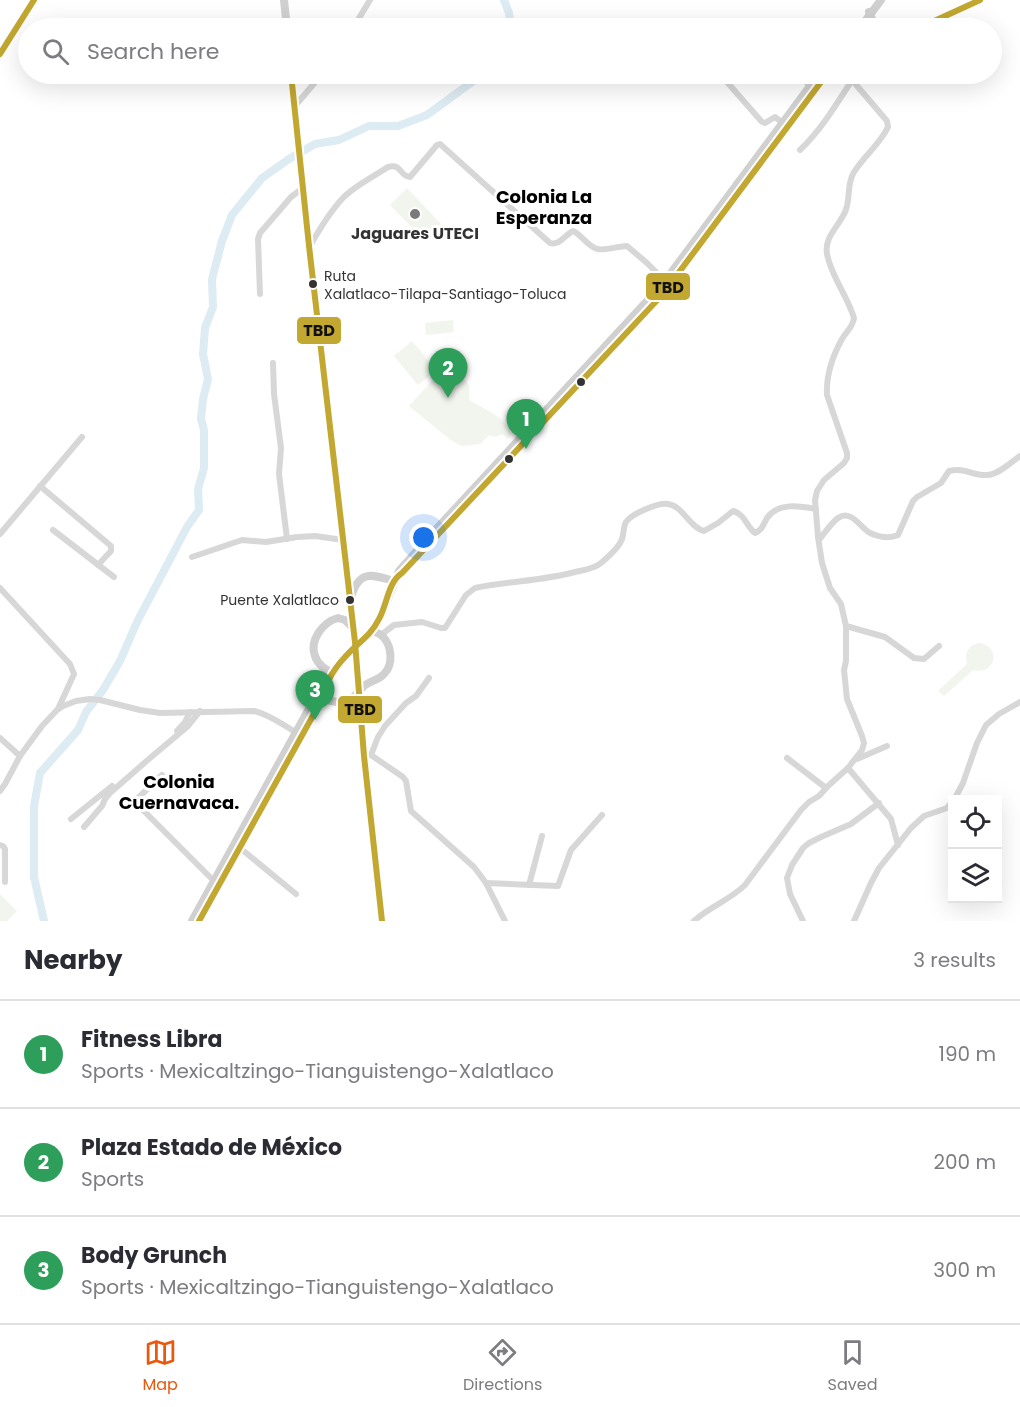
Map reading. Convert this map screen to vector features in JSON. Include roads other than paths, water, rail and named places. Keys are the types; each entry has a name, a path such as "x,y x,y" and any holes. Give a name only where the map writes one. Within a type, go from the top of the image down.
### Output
{"main road":[{"path":"23,18 34,0"},
{"path":"284,0 286,18"},
{"path":"872,8 881,0"},
{"path":"941,18 980,0"},
{"path":"0,54 18,25"},
{"path":"292,84 359,693 368,755 382,921"},
{"path":"192,921 330,677 344,658 377,633 381,616 399,571 665,281 783,123 815,84"},
{"path":"395,579 662,295 816,84"},
{"path":"350,600 353,588 364,576 374,575 395,579"},
{"path":"330,677 314,655 317,635 328,621 338,618 353,628"},
{"path":"319,698 348,701 384,674 390,660 390,650 387,643 377,633"},
{"path":"358,672 371,682"},
{"path":"198,921 240,848 299,734"}],"street":[{"path":"359,18 370,0"},
{"path":"295,106 314,84"},
{"path":"729,84 762,122 765,123 775,117 783,123"},
{"path":"800,150 829,116 849,84"},
{"path":"694,921 745,885 801,810 848,768 862,750 864,743 847,699 844,670 846,626 841,604 830,588 822,563 815,501 817,491 824,480 844,463 846,458 826,389 832,360 854,322 826,249 830,236 846,212 850,180 888,127 887,121 855,84"},
{"path":"309,246 334,209 349,193 388,167 398,167 405,176 410,177 440,144 550,243 558,243 573,231 597,249 627,246 665,281"},
{"path":"260,294 258,239 260,233 291,197 303,188"},
{"path":"273,363 274,394 281,448 279,474 287,539"},
{"path":"0,534 82,437"},
{"path":"819,540 838,518 846,515 871,533 890,538 898,535 913,501 941,483 949,471 958,469 988,475 1020,456"},
{"path":"40,486 111,546 111,551 98,565"},
{"path":"377,633 394,624 422,622 445,628 466,595 475,588 552,578 597,566 621,542 627,521 631,517 658,505 671,504 698,529 704,531 733,511 742,516 755,533 760,530 771,514 780,508 800,506 816,509"},
{"path":"53,530 114,577"},
{"path":"192,557 242,540 266,542 315,536 343,540"},
{"path":"0,588 70,664 74,674 57,710"},
{"path":"846,626 885,638 915,658 924,659 939,646"},
{"path":"429,678 416,696 406,703 385,726 368,755 404,777 411,810 474,867 486,883 505,921"},
{"path":"0,791 20,756 42,726 63,705 76,701 100,700 159,713 254,711 264,713 299,734"},
{"path":"956,795 986,725 999,714 1020,702"},
{"path":"84,827 110,793 187,727 200,711"},
{"path":"71,819 180,729 190,712"},
{"path":"0,738 20,756"},
{"path":"854,760 888,746"},
{"path":"787,758 826,788"},
{"path":"848,768 891,819 898,845"},
{"path":"162,775 138,798 136,803 214,881"},
{"path":"803,921 794,904 787,878 792,865 803,848 815,840 851,825 879,803"},
{"path":"854,921 879,868 910,828 924,816 948,807"},
{"path":"486,883 559,886 571,850 602,815"},
{"path":"529,885 542,836"},
{"path":"0,844 5,849 5,882"},
{"path":"240,848 296,894"}],"waterway":[{"path":"504,0 510,18"},
{"path":"44,921 34,877 34,806 40,773 78,730 86,712 103,690 120,661 137,622 187,527 199,510 198,489 204,468 204,430 201,419 208,379 203,354 205,328 213,307 212,279 232,215 262,178 315,144 339,140 369,126 398,126 427,115 469,84"}],"place":[{"name":"Jaguares UTECI","path":"415,214"},
{"name":"Ruta Xalatlaco-Tilapa-Santiago-Toluca","path":"313,284"},
{"name":"Plaza Estado de México","path":"448,398"},
{"name":"Fitness Libra","path":"526,449"},
{"name":"Puente Xalatlaco","path":"350,600"},
{"name":"Body Grunch","path":"315,720"}],"district":[{"name":"Colonia La Esperanza","path":"544,206"},
{"name":"Colonia Cuernavaca.","path":"179,791"}]}
